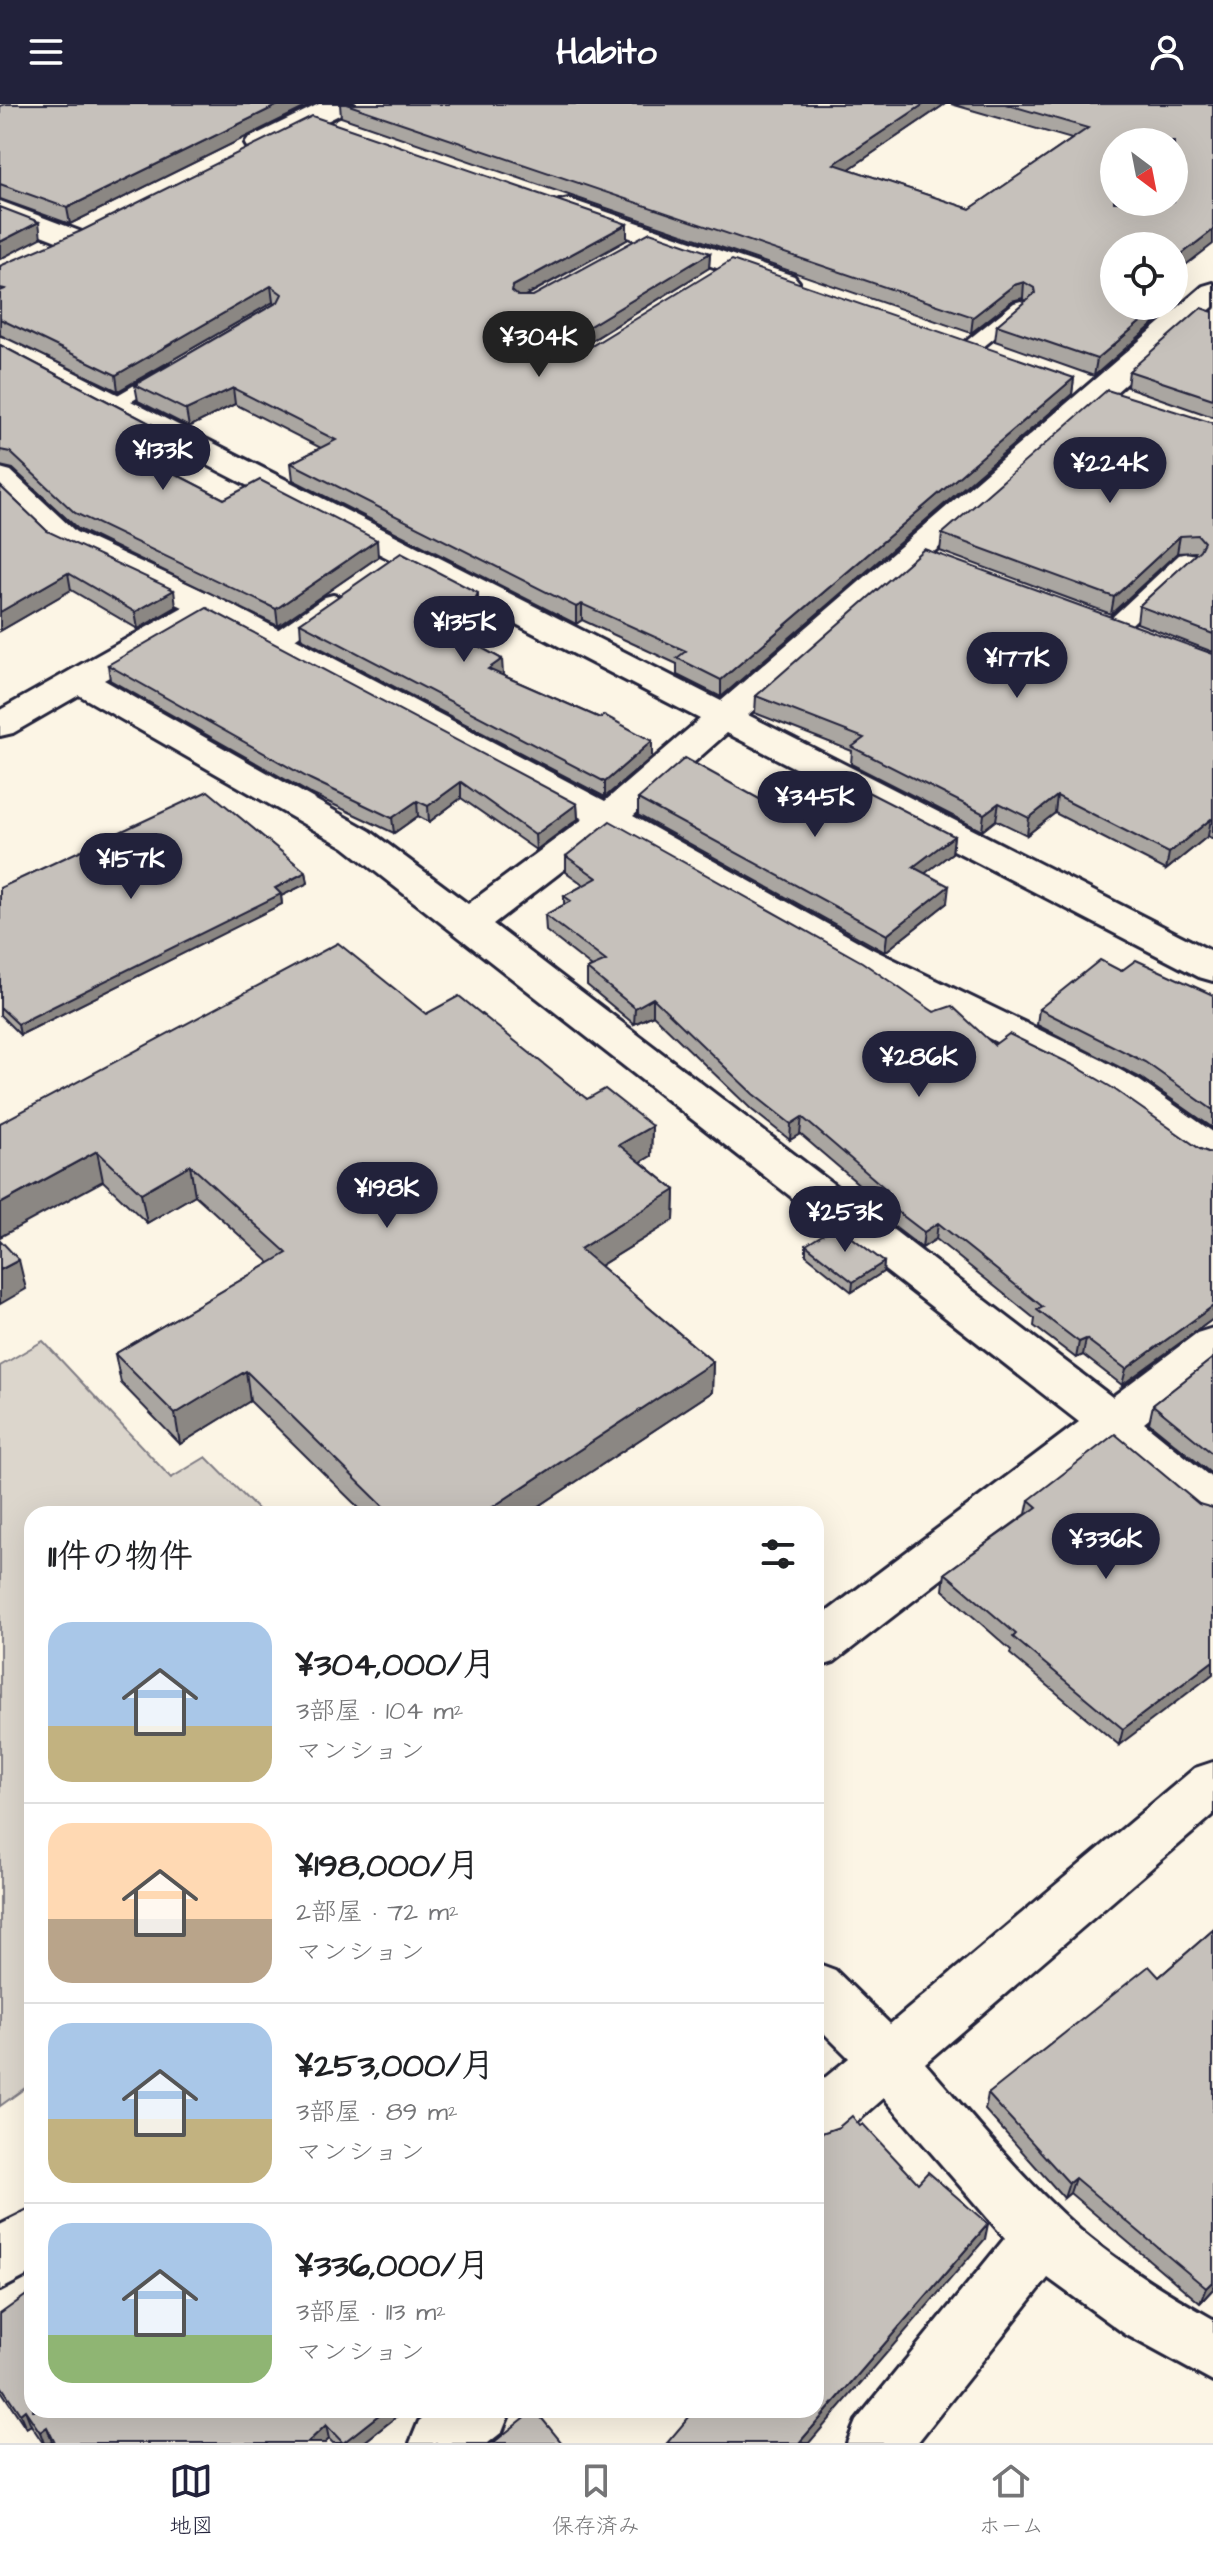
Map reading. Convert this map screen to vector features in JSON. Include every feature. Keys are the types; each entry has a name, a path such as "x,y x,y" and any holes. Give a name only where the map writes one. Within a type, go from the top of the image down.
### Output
{"street":[{"path":"241,153 311,118 340,116"},
{"path":"548,200 807,290"},
{"path":"0,209 72,238"},
{"path":"43,252 100,223"},
{"path":"470,922 608,818 726,717 929,557 1098,391 1213,292"},
{"path":"941,336 999,356"},
{"path":"0,346 113,404 391,562 726,717 1213,968"},
{"path":"0,478 64,539 278,640 608,818 858,958 1088,1070 1213,1153"},
{"path":"0,725 209,606"},
{"path":"79,680 357,839 470,922 1111,1422 1213,1506"},
{"path":"824,1642 1213,1345"},
{"path":"824,2114 1213,1784"},
{"path":"824,1996 887,2060 947,2133 1044,2236 1127,2300 1213,2352"},
{"path":"878,2443 1044,2236"},
{"path":"0,2261 24,2243"},
{"path":"441,2443 471,2418"}],"lane":[{"path":"623,251 651,236"},
{"path":"705,280 732,264"},
{"path":"971,347 1021,307"},
{"path":"113,404 182,363"},
{"path":"1143,637 1108,624 1187,560"},
{"path":"278,640 354,588"}],"shaded area":[{"path":"43,1341 171,1478 206,1457 254,1506 24,1506 24,2089 0,2106 0,1366"}],"building":[{"path":"280,104 67,208 0,184 0,106"},
{"path":"346,104 924,104 834,164 970,209 1088,128 1005,104 1213,104 1213,230 1188,249 1188,232 1100,232 1100,320 1143,320 1097,359 997,325 1035,293 1034,288 1024,282 1014,285 973,317"},
{"path":"312,116 627,224 513,286 512,291 518,296 533,296 650,232 710,253 560,344 560,349 570,355 580,353 732,260 1074,378 721,680 677,658 686,651 582,604 576,607 291,463 336,440 233,388 186,410 135,385 278,302 282,294 271,286 116,375 0,319 0,291 5,289 0,288 0,266 81,231"},
{"path":"0,207 39,222 0,242"},
{"path":"1201,308 1213,312 1213,399 1129,371"},
{"path":"0,345 157,427 121,446 224,499 260,480 377,540 276,609 75,513 10,452 0,450"},
{"path":"1107,390 1213,423 1213,634 1139,606 1200,550 1204,542 1198,535 1180,536 1114,597 942,534"},
{"path":"0,486 47,531 174,590 135,612 68,573 0,612"},
{"path":"924,549 1213,654 1213,820 1169,853 1057,796 1029,818 999,803 984,814 852,747 864,738 756,696"},
{"path":"401,553 478,593 458,635 502,659 488,669 600,718 604,715 652,741 605,782 300,623"},
{"path":"207,608 577,804 535,835 461,782 428,806 417,801 392,818 310,779 108,665"},
{"path":"685,758 772,806 823,769 954,836 913,867 949,886 887,935 638,799"},
{"path":"208,791 306,872 275,888 281,894 18,1024 0,1007 0,888"},
{"path":"610,821 862,962 934,1012 952,1006 994,1045 1009,1034 1075,1066 1111,1087 1200,1149 1213,1154 1213,1306 1126,1369 1086,1339 1079,1342 1037,1310 1043,1307 938,1223 924,1232 877,1196 887,1190 802,1117 791,1124 753,1094 653,998 635,1008 587,969 606,961 545,915 571,901 564,896 597,878 566,856"},
{"path":"338,943 426,1014 459,996 587,1099 605,1089 652,1126 619,1145 675,1190 580,1249 713,1362 494,1506 383,1506 246,1371 175,1414 115,1354 287,1253 190,1165 141,1193 97,1151 0,1204 0,1123"},
{"path":"1100,960 1121,971 1136,960 1213,995 1213,1110 1145,1062 1039,1009"},
{"path":"837,1226 884,1262 853,1282 806,1245"},
{"path":"0,1240 19,1260 0,1270"},
{"path":"1213,1358 1213,1454 1153,1405"},
{"path":"1115,1434 1199,1504 1213,1508 1213,1661 1123,1729 1013,1637 1016,1634 945,1573 1037,1507 1029,1500"},
{"path":"1213,1930 1213,2281 1206,2288 1075,2178 1069,2183 988,2094 1149,1966 1159,1977"},
{"path":"852,2116 918,2183 928,2172 988,2224 824,2414 824,2132 839,2127"},
{"path":"24,2297 24,2411 20,2414 0,2384 0,2314"},
{"path":"30,2418 375,2418 343,2443 326,2425 307,2443 55,2443 47,2427 40,2432"},
{"path":"524,2418 542,2418 562,2443 493,2443"},
{"path":"688,2418 821,2418 799,2443 667,2443"}],"waterway":[{"path":"1166,544 1213,560"}]}
